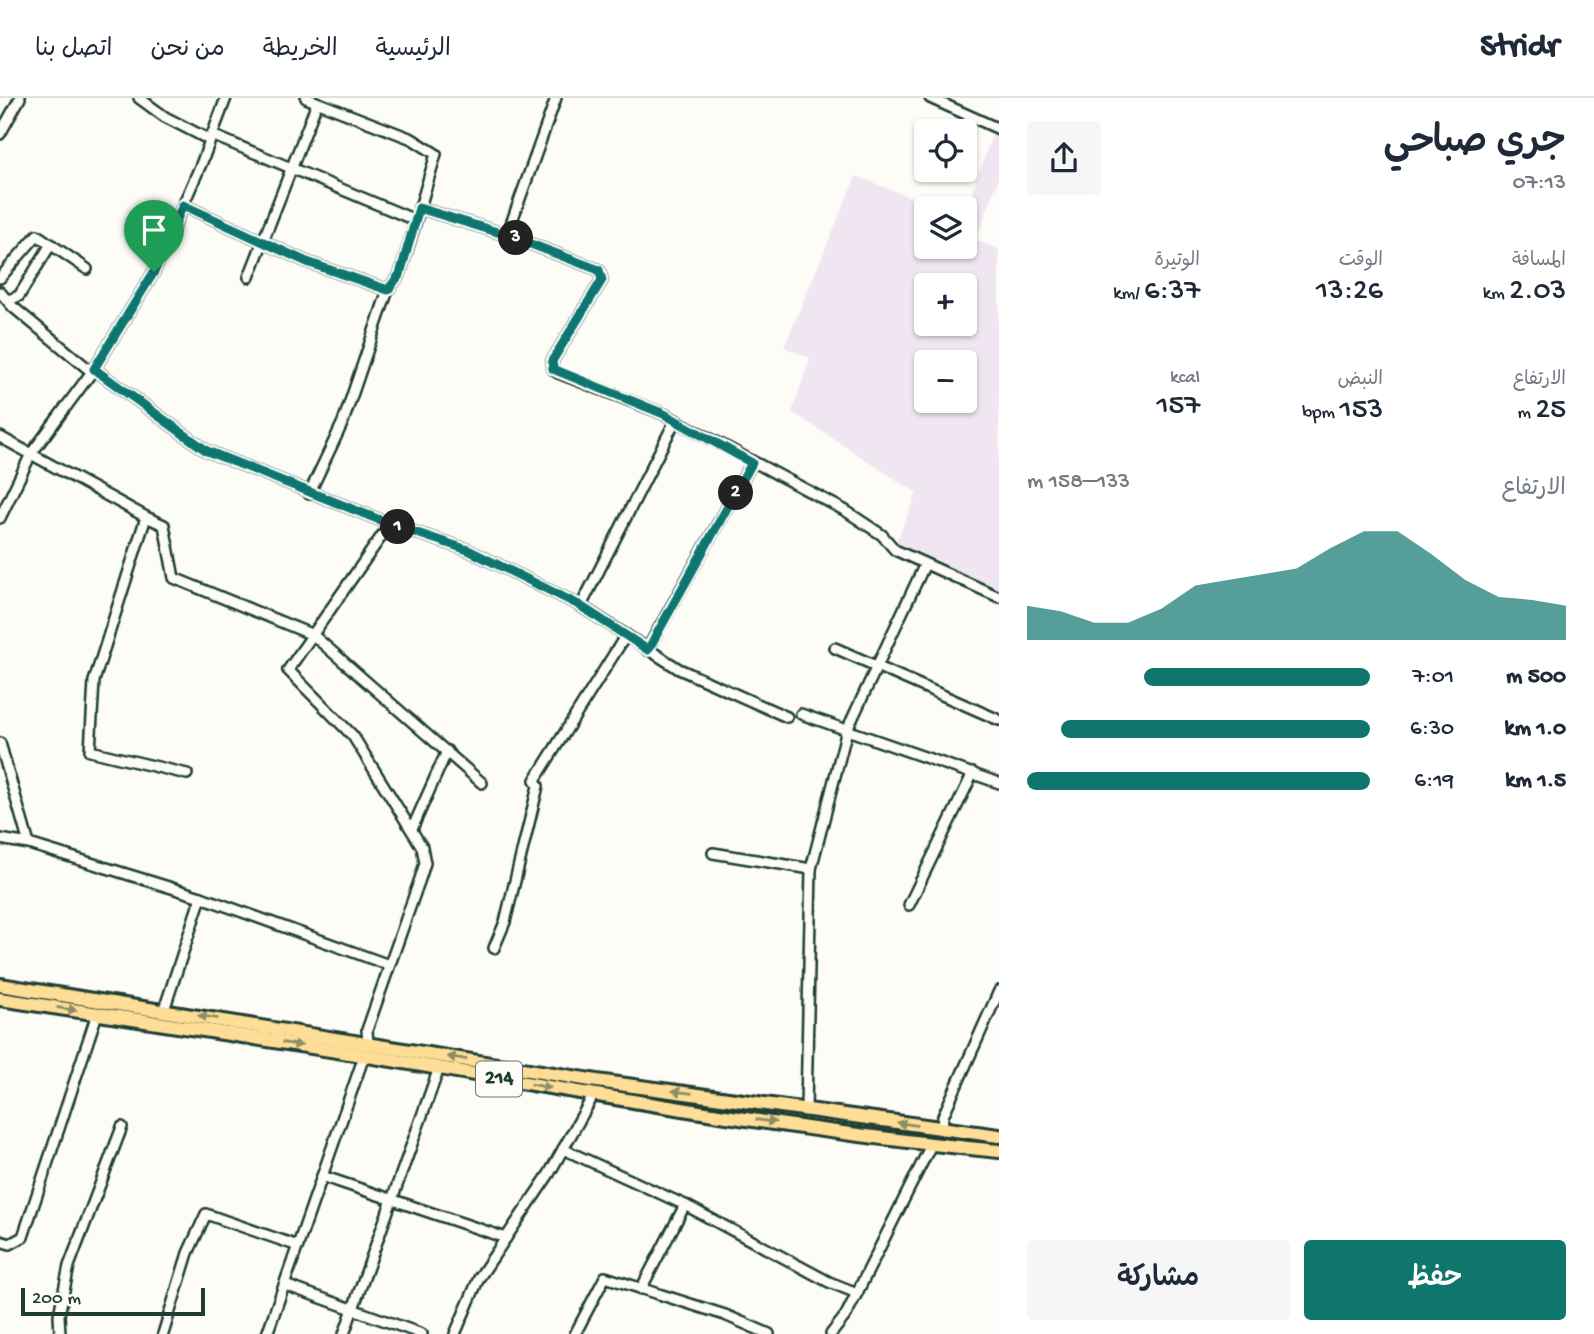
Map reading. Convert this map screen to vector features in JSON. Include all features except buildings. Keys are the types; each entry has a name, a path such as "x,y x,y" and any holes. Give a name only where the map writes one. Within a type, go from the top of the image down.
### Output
{"highway":[{"name":"214","path":"0,985 164,1010 366,1049 439,1068 593,1096 931,1145 999,1151"},
{"name":"214","path":"0,999 999,1136"}],"street":[{"path":"0,134 20,98"},
{"path":"139,98 164,117 211,138 292,168 415,220"},
{"path":"0,518 5,497 31,454 93,370 154,272 226,98"},
{"path":"306,98 412,139 436,154 400,274 388,290 343,422 309,494"},
{"path":"507,235 556,98"},
{"path":"930,98 999,129"},
{"path":"249,277 317,103"},
{"path":"183,205 340,275 388,290"},
{"path":"419,208 507,235 599,270 602,280 552,361 553,369 675,421 846,511 882,535 895,550 999,597"},
{"path":"0,278 35,237 51,244 87,269"},
{"path":"8,300 19,296 51,244"},
{"path":"0,292 93,370 207,451 309,494 468,550 581,606 689,674 787,717"},
{"path":"581,606 675,421"},
{"path":"0,437 164,525 174,578 313,635 482,783"},
{"path":"648,650 752,463"},
{"path":"145,517 94,681 90,751 187,774"},
{"path":"267,1334 366,1049 367,1030 425,863 422,847 412,829 353,736 288,670 390,524"},
{"path":"806,1108 811,869 847,730 879,667 925,564"},
{"path":"494,948 509,908 538,786 535,780 625,635"},
{"path":"835,648 999,720"},
{"path":"801,715 999,783"},
{"path":"0,743 29,844"},
{"path":"412,829 447,751"},
{"path":"909,905 973,773"},
{"path":"0,839 29,844 201,897 389,965"},
{"path":"713,853 811,869"},
{"path":"164,1010 201,897"},
{"path":"942,1130 943,1116 999,991"},
{"path":"0,1241 10,1244 23,1237 97,1014"},
{"path":"344,1334 439,1068"},
{"path":"456,1334 479,1278 563,1149 593,1096"},
{"path":"60,1334 59,1315 69,1266 122,1127"},
{"path":"831,1334 857,1293 931,1145"},
{"path":"563,1149 685,1205 830,1282 857,1293"},
{"path":"322,1176 506,1238"},
{"path":"641,1289 685,1205"},
{"path":"163,1334 188,1253 206,1214 298,1246"},
{"path":"575,1334 605,1277 724,1315 769,1334"},
{"path":"285,1285 422,1334"}],"shaded area":[{"path":"993,133 999,135 999,177 977,237 977,196 970,196"},
{"path":"856,176 914,199 914,259 977,259 977,240 999,249 999,589 896,542 917,493 792,412 810,358 784,347"}],"route":[{"path":"183,205 307,262 388,290 400,274 419,208 507,235 584,262 599,270 602,280 552,361 553,369 664,414 752,463 665,624 648,650 579,605 468,550 309,494 207,451 94,369 154,272 183,205"}]}
